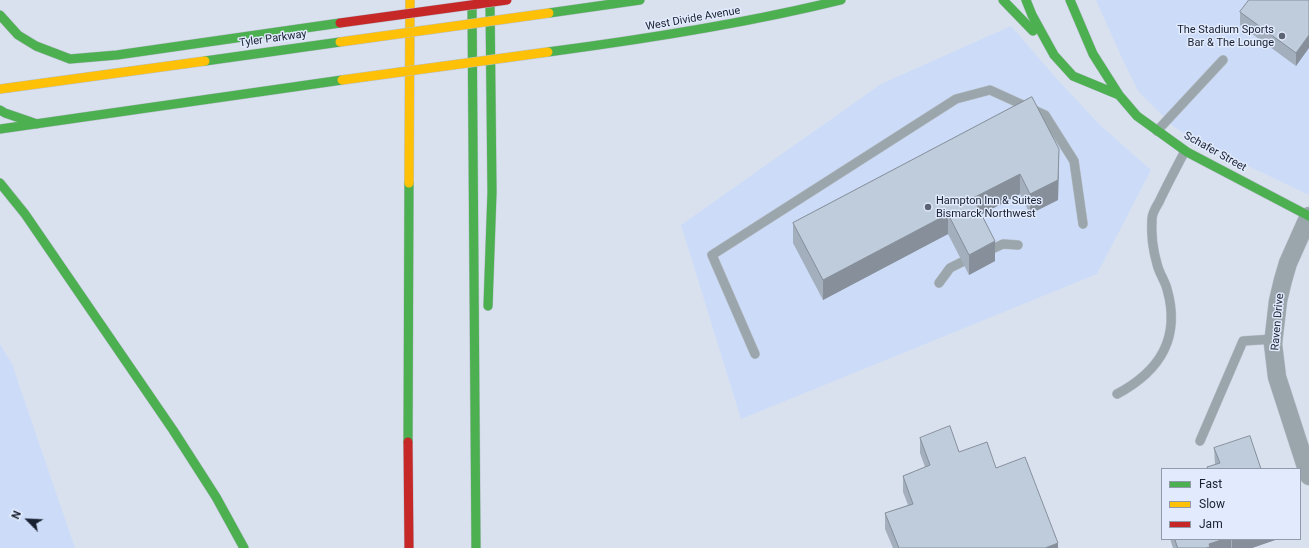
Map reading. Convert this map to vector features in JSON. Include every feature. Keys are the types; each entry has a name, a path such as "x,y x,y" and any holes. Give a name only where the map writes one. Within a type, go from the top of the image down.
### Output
{"main road":[{"path":"409,548 408,343 410,0"},
{"path":"472,0 476,548"},
{"path":"487,316 492,204 490,0"},
{"path":"0,14 6,23 18,35 36,46 70,59 118,55 507,0"},
{"name":"Tyler Parkway","path":"0,89 640,0"},
{"name":"West Divide Avenue","path":"37,124 685,33 800,11 841,0"},
{"path":"1003,0 1014,10 1054,55"},
{"name":"Schafer Street","path":"1026,0 1032,15 1054,55 1073,76 1119,95"},
{"name":"Schafer Street","path":"1070,0 1093,54 1119,95 1137,116 1184,150 1309,216"},
{"path":"401,7 410,40"},
{"path":"0,110 37,124"},
{"path":"0,129 37,124"},
{"path":"0,183 25,214 174,430 216,497 244,548"},
{"path":"476,402 484,346"}],"street":[{"name":"Raven Drive","path":"1309,216 1288,263 1283,280 1278,301 1273,344 1277,377 1309,474"}],"lane":[{"path":"1157,131 1223,60"},
{"path":"755,354 712,255 956,99 990,90 1044,115 1074,161 1083,224"},
{"path":"1117,394 1139,380 1155,364 1166,348 1172,329 1172,311 1167,288 1157,265 1153,244 1151,217 1184,150"},
{"path":"990,250 1003,244 1018,245"},
{"path":"939,282 950,268 962,262"},
{"path":"1200,441 1243,341 1274,339"}],"shaded area":[{"path":"1096,0 1309,0 1309,195 1198,142 1174,127 1138,91"},
{"path":"1011,26 1099,124 1151,170 1097,274 741,419 681,225 881,84"},
{"path":"0,344 12,364 75,548 0,548"}],"building":[{"name":"The Stadium Sports Bar & The Lounge","path":"1249,0 1309,0 1309,35 1296,53 1240,12"},
{"name":"Hampton Inn & Suites Bismarck Northwest","path":"1032,97 1059,149 1058,180 1030,194 1020,174 973,198 995,241 969,255 948,214 823,280 793,223"},
{"path":"950,426 959,452 987,442 996,468 1025,457 1058,543 1045,548 899,548 885,513 913,504 903,476 930,465 920,438"},
{"path":"1250,436 1261,468 1208,468 1220,463 1214,448"},
{"path":"1175,540 1221,540 1209,544 1210,547 1206,548 1178,548"}],"traffic: fast":[{"path":"549,13 640,0"},
{"path":"548,52 622,42 732,24 841,0"},
{"path":"1003,0 1033,31"},
{"path":"1026,0 1032,15 1054,55 1073,76 1119,95"},
{"path":"1070,0 1093,54 1119,95 1137,116 1187,152 1309,216"},
{"path":"488,306 492,192 490,3"},
{"path":"472,5 476,548"},
{"path":"0,15 18,35 36,46 70,59 117,55 340,23"},
{"path":"205,61 340,42"},
{"path":"0,129 342,80"},
{"path":"0,110 37,124"},
{"path":"0,183 25,214 173,430 216,497 244,548"},
{"path":"408,442 409,183"}],"traffic: slow":[{"path":"409,183 410,0"},
{"path":"340,42 549,13"},
{"path":"342,80 548,52"},
{"path":"0,89 205,61"}],"traffic: jam":[{"path":"340,23 507,0"},
{"path":"408,442 409,548"}],"place":[{"name":"The Stadium Sports Bar & The Lounge","path":"1282,36"},
{"name":"Hampton Inn & Suites Bismarck Northwest","path":"928,207"}]}
